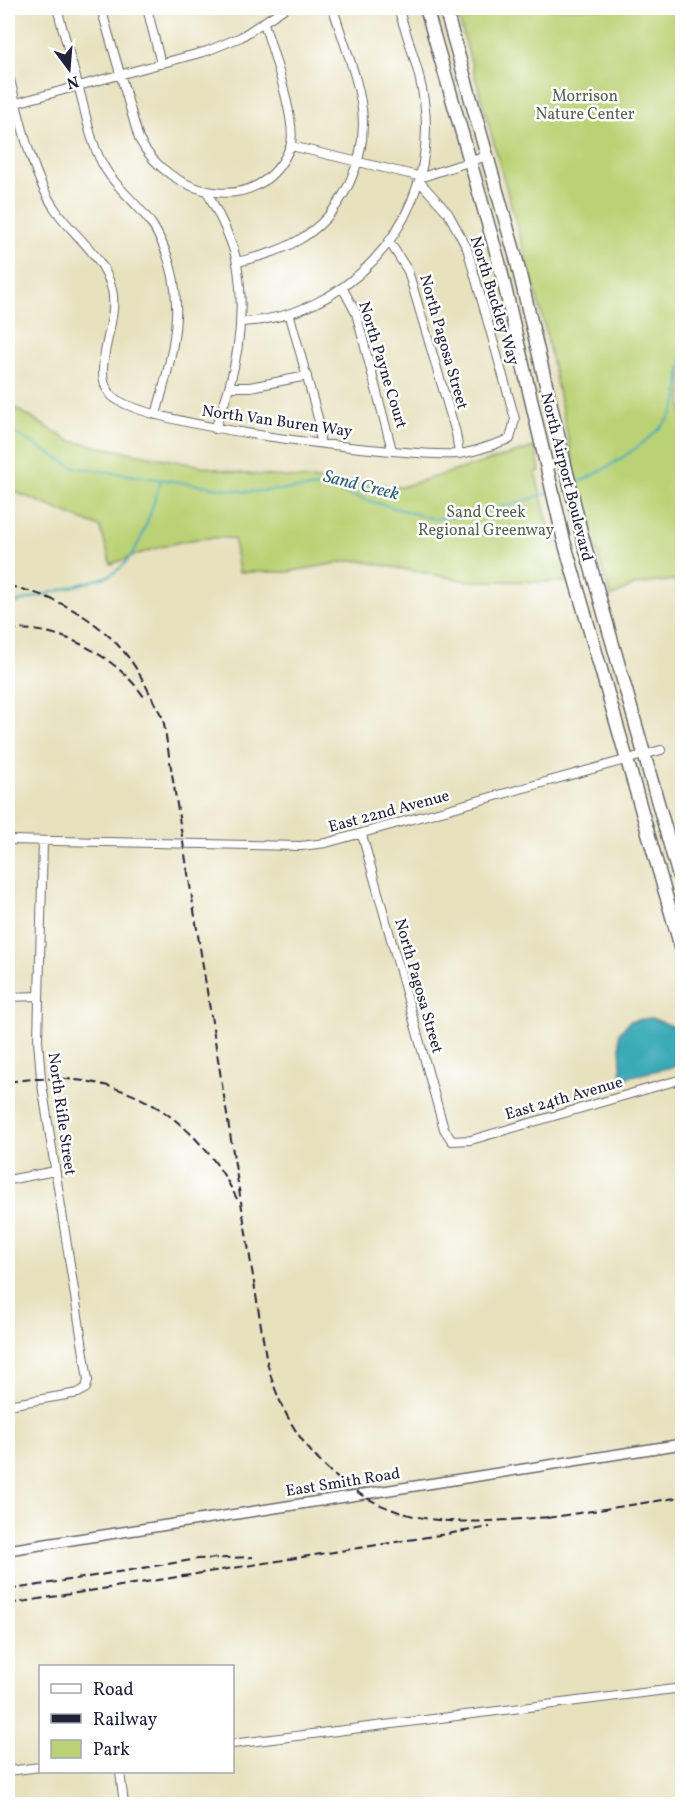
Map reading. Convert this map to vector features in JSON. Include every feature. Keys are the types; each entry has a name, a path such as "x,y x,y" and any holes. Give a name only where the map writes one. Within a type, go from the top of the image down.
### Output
{"main road":[{"name":"North Airport Boulevard","path":"426,8 499,262 542,456 564,541 682,951"},
{"name":"North Airport Boulevard","path":"445,8 519,268 582,536 682,887"}],"street":[{"path":"57,8 90,132 105,169 152,224 165,249 173,274 178,312 174,345 156,415"},
{"path":"101,8 138,139 148,156 184,183 207,191 238,194 262,183 291,147 292,131 289,115 264,23"},
{"path":"147,8 161,64"},
{"path":"16,103 207,51 241,37 285,8"},
{"path":"237,262 270,254 297,241 317,227 345,195 357,162 363,135 362,108 333,8"},
{"path":"242,322 290,316 343,289 368,267 389,241 421,179 426,129 424,97 398,8"},
{"name":"North Van Buren Way","path":"8,72 39,175 55,209 96,255 112,289 115,308 102,374 104,387 124,405 215,429 392,450 459,454 510,439"},
{"path":"291,147 421,179 487,156"},
{"name":"North Buckley Way","path":"421,179 448,213 467,248 515,420 510,439"},
{"path":"207,191 225,228 237,262 242,322 231,387 215,429"},
{"name":"North Pagosa Street","path":"389,241 408,271 456,433 459,454"},
{"name":"North Payne Court","path":"343,289 356,313 392,450"},
{"path":"290,316 320,425 320,442"},
{"path":"231,387 250,387 307,376"},
{"name":"East 22nd Avenue","path":"8,840 301,846 362,835 661,750"},
{"name":"North Pagosa Street","path":"362,835 444,1129 452,1141"},
{"name":"North Rifle Street","path":"8,1405 69,1395 86,1388 88,1380 41,1078 39,996 43,841"},
{"path":"8,997 39,996"},
{"name":"East 24th Avenue","path":"452,1141 471,1140 682,1079"},
{"path":"8,1180 55,1171"},
{"name":"East Smith Road","path":"8,1550 682,1444"},
{"path":"234,1744 682,1688"},
{"path":"8,1771 39,1767"},
{"path":"120,1773 124,1804"}],"green space":[{"name":"Morrison Nature Center","path":"456,8 682,8 682,579 635,585 611,597 581,500 544,323"},
{"name":"Sand Creek Regional Greenway","path":"8,404 70,441 239,473 401,487 535,447 540,471 535,472 552,539 554,542 557,541 569,582 467,581 355,560 287,572 239,572 234,539 219,538 203,538 172,544 111,564 100,527 8,489"}],"water":[{"path":"651,1018 682,1030 682,1065 622,1078 619,1033 630,1021"}],"waterway":[{"name":"Sand Creek","path":"573,484 598,473 627,455 664,424 672,414 677,402 682,363"},
{"name":"Sand Creek","path":"8,434 18,435 73,467 248,492 322,487 433,519 464,516 516,504 548,493"},
{"path":"8,605 106,577 118,570 135,549 142,535 161,480"}],"railway":[{"path":"8,586 60,603 92,622 131,661 163,718 266,1357 274,1387 287,1415 303,1441 345,1484 371,1500 399,1512 430,1519 460,1522 553,1517"},
{"path":"8,630 27,629 46,632 84,646 118,668 144,697"},
{"path":"8,1082 45,1079 80,1080 113,1087 143,1100 171,1117 196,1139 218,1167 237,1199"},
{"path":"547,1518 682,1497"},
{"path":"8,1604 490,1527"},
{"path":"8,1590 198,1559 253,1557"}]}
